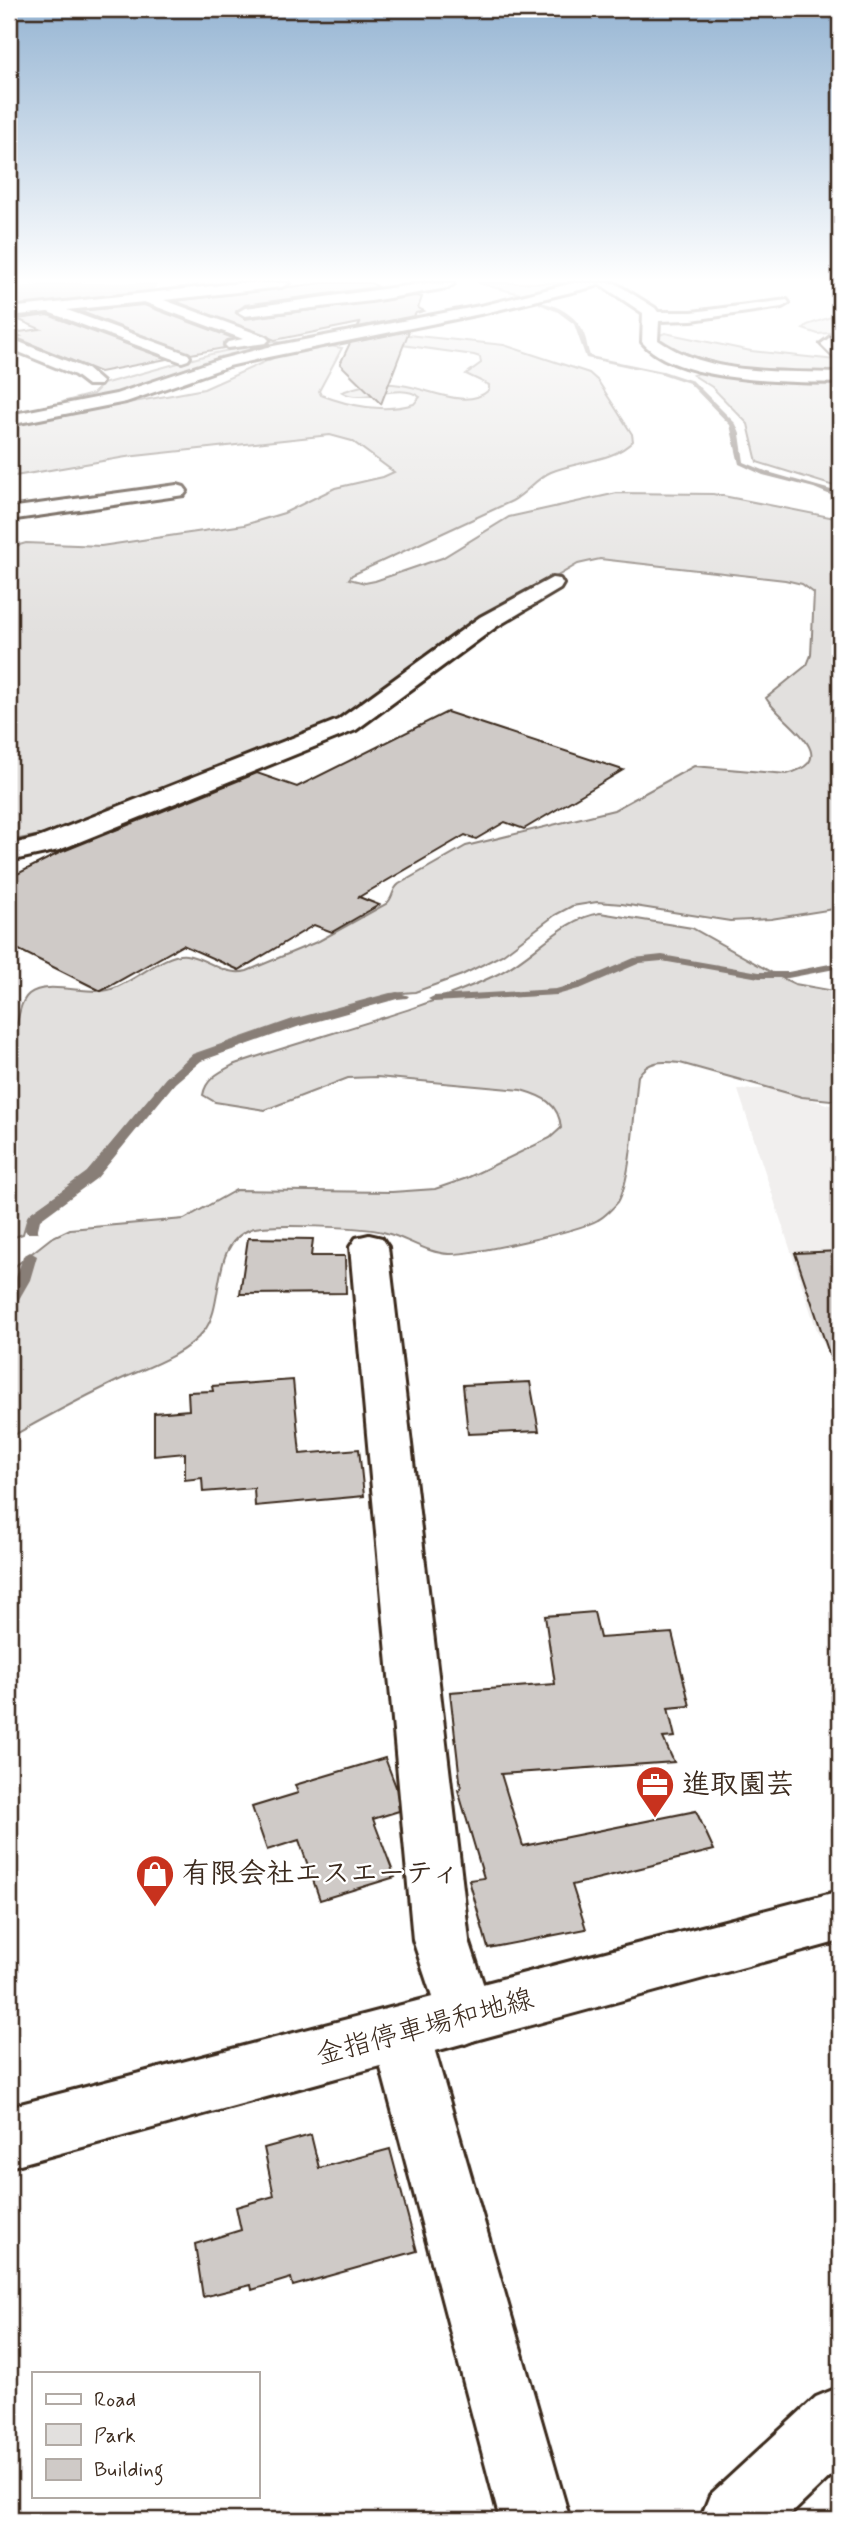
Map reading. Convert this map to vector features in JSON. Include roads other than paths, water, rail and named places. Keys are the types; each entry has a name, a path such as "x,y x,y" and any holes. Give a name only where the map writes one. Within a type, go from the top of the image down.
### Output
{"street":[{"path":"9,420 105,401"},
{"path":"9,514 177,491"},
{"path":"9,853 49,844 347,725 366,714 488,622 552,584"},
{"path":"369,1247 441,1940 465,2017"},
{"name":"金指停車場和地線","path":"9,2137 840,1916"},
{"path":"401,2034 535,2520"},
{"path":"735,2520 840,2421"}],"waterway":[{"path":"710,401 733,424 741,463 840,497"},
{"path":"434,999 557,992 578,986 638,960 662,958 759,975 788,975 840,965"},
{"path":"32,1230 33,1218 92,1175 171,1080 197,1058 296,1023 397,995 403,996"},
{"path":"9,1305 23,1280 30,1256"}],"place":[{"name":"進取園芸","path":"655,1819"},
{"name":"有限会社エスエーティ","path":"155,1908"}]}
